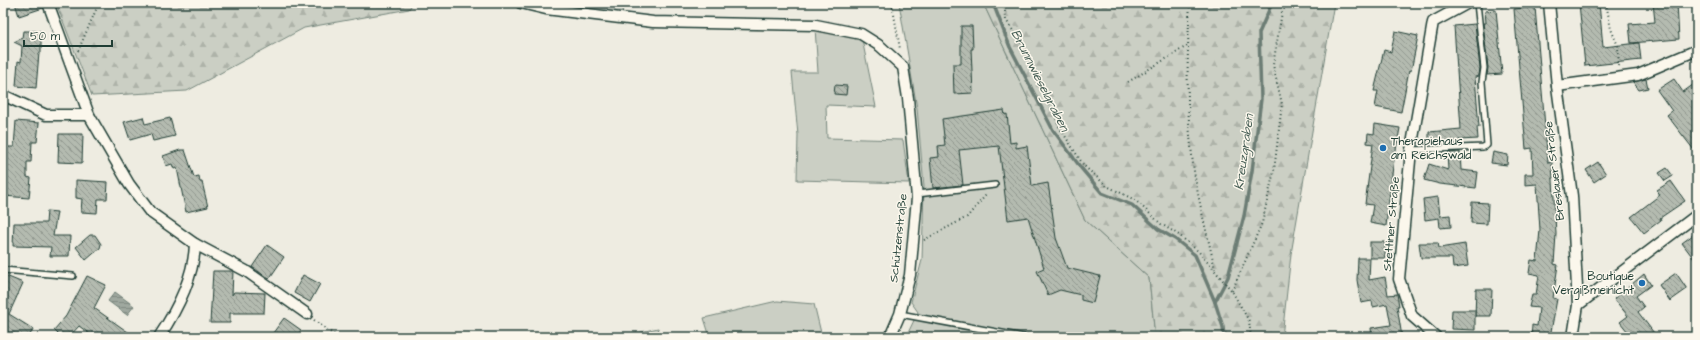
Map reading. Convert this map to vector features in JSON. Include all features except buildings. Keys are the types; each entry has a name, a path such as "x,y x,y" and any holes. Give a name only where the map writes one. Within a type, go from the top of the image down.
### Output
{"street":[{"path":"48,3 88,115 129,184 150,212 196,244 246,271 307,314"},
{"path":"522,3 546,8 653,22 816,25 861,34 880,46 903,67"},
{"name":"Stettiner Straße","path":"1436,337 1412,316 1399,279 1410,150 1433,22 1468,3"},
{"name":"Breslauer Straße","path":"1549,3 1556,86 1572,196 1578,305 1573,337"},
{"path":"1556,86 1638,74 1697,50"},
{"name":"Schützenstraße","path":"890,337 900,314 910,275 917,194 908,98 903,67"},
{"path":"3,95 46,115 88,115"},
{"path":"1578,305 1697,215"},
{"path":"159,337 170,320 183,293 195,260 196,244"}],"lane":[{"path":"1410,150 1483,148 1487,145 1482,82 1484,68 1478,3"},
{"path":"917,194 994,185"},
{"path":"3,270 73,276"},
{"path":"900,314 1024,337"}],"path":[{"path":"71,66 99,3"},
{"path":"892,3 903,67"},
{"path":"1004,3 1006,20 1021,43 1060,128 1084,166 1107,186 1135,200 1161,224 1179,235 1200,252 1232,291 1249,322 1251,337"},
{"path":"1190,3 1187,46 1188,108 1192,156 1197,187 1216,270"},
{"path":"1232,291 1262,223 1274,171 1282,104 1273,65 1282,12 1288,3"},
{"path":"1606,3 1611,29 1618,46 1620,77"},
{"path":"1128,82 1187,46"},
{"path":"913,246 967,217 994,185"},
{"path":"307,314 337,337"}],"green space":[{"path":"56,3 413,3 409,9 304,28 187,91 92,96"},
{"path":"537,3 623,3 622,14"},
{"path":"899,3 983,3 1085,220 1149,278 1155,337 906,337 918,312 911,302 922,260 924,187 917,108"},
{"path":"983,3 1334,3 1291,254 1282,337 1155,337 1149,278 1085,220"},
{"path":"815,28 862,39 876,107 826,105 827,138 903,140 909,183 797,180 798,135 792,72 818,72"},
{"path":"777,301 814,304 822,337 710,337 704,318"},
{"path":"658,328 661,337 620,337"}],"shaded area":[{"path":"115,292 134,306 127,315 108,301"}],"waterway":[{"name":"Brunnwieselgraben","path":"993,3 1010,47 1053,130 1081,168 1102,193 1132,205 1158,229 1175,239 1195,255 1215,302 1223,327 1224,337"},
{"name":"Kreuzgraben","path":"1215,302 1228,277 1244,216 1252,171 1261,99 1259,33 1272,3"}],"place":[{"name":"Therapiehaus am Reichswald","path":"1383,148"},
{"name":"Boutique Vergißmeinicht","path":"1642,283"}]}
